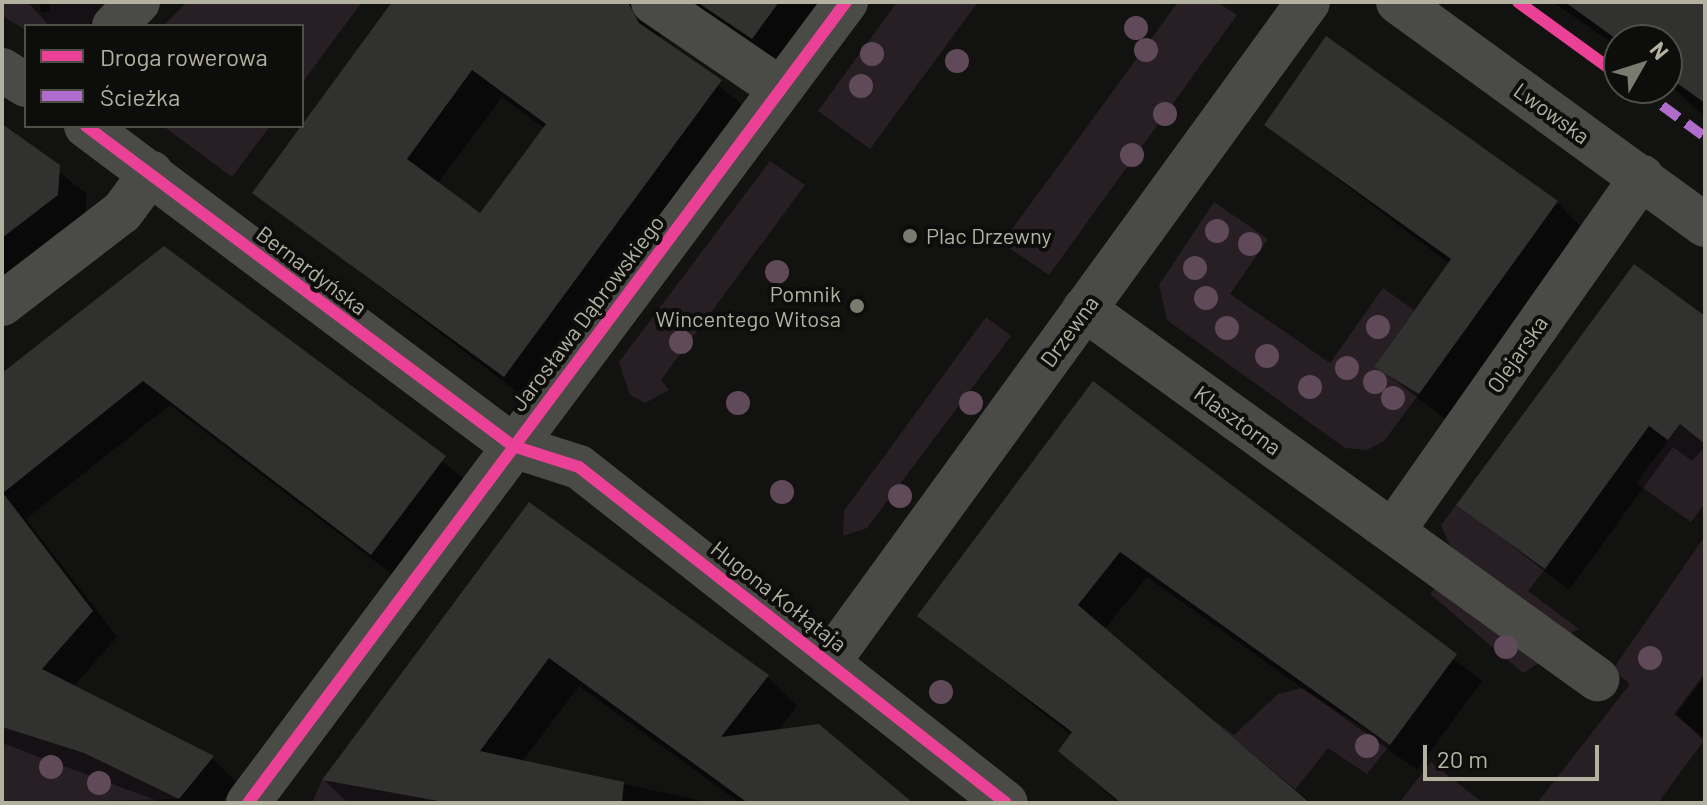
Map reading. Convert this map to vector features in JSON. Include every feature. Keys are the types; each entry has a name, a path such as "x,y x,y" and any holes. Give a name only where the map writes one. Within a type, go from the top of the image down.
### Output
{"street":[{"path":"116,24 138,2"},
{"path":"653,2 779,88"},
{"name":"Jarosława Dąbrowskiego","path":"248,803 846,2"},
{"name":"Drzewna","path":"830,660 1308,2"},
{"name":"Lwowska","path":"1398,2 1705,225"},
{"path":"2,70 24,84"},
{"name":"Bernardyńska","path":"89,128 513,446"},
{"path":"2,304 122,212 151,173"},
{"name":"Olejarska","path":"1393,531 1642,177"},
{"name":"Klasztorna","path":"1084,309 1597,679"},
{"name":"Hugona Kołłątaja","path":"513,446 579,467 830,660 1006,803"}],"shaded area":[{"path":"2,2 40,2 41,12 50,11 50,2 112,2 90,24 24,24 24,29 2,16"},
{"path":"187,2 362,2 304,80 304,24 165,24"},
{"path":"897,2 978,2 870,149 818,111"},
{"path":"1178,2 1217,2 1237,15 1049,275 1002,243"},
{"path":"166,128 269,128 232,177"},
{"path":"770,161 805,185 661,380 669,390 645,403 630,395 619,362"},
{"path":"1214,202 1268,239 1230,294 1330,363 1383,288 1414,310 1374,367 1419,394 1384,441 1367,450 1345,448 1167,320 1159,285"},
{"path":"986,317 1011,336 867,528 843,536 844,511"},
{"path":"1680,424 1705,444 1705,503 1691,522 1636,483"},
{"path":"1456,505 1545,569 1528,591 1579,629 1563,637 1455,557 1441,525"},
{"path":"1705,536 1705,673 1674,714 1705,739 1658,803 1537,803 1630,684 1613,669"},
{"path":"1439,583 1541,662 1523,673 1430,594"},
{"path":"1302,688 1390,745 1367,774 1328,748 1295,790 1206,715 1234,735 1278,694"},
{"path":"2,727 84,753 179,799 2,803"},
{"path":"1431,762 1483,803 1399,803"},
{"path":"322,780 449,803 312,803"}],"building":[{"path":"392,2 628,2 639,23 722,80 504,377 252,193 300,128 304,128 304,122","holes":["472,70 546,124 480,213 407,159"]},
{"path":"697,2 779,2 752,39"},
{"path":"1565,2 1705,2 1705,103 1683,87 1683,24 1603,24 1603,29"},
{"path":"1326,36 1558,201 1419,394 1374,367 1451,259 1264,125"},
{"path":"2,124 60,165 58,195 2,238"},
{"path":"164,246 446,456 371,555 143,381 3,493 93,611 42,669 214,756 179,799 84,753 2,727 2,373"},
{"path":"1634,264 1705,316 1705,444 1680,424 1668,440 1649,426 1545,569 1456,505"},
{"path":"1093,381 1457,654 1390,745 1120,552 1078,605 1310,803 1121,803 1058,751 1072,732 917,616"},
{"path":"529,502 769,675 721,737 819,724 913,803 748,803 549,658 480,751 624,782 622,803 449,803 322,780"}],"marked path":[{"path":"1660,104 1705,137"}],"cycle path":[{"path":"248,803 846,2"},
{"path":"1518,2 1603,63"},
{"path":"89,128 513,446 579,467 1006,803"}],"place":[{"name":"Plac Drzewny","path":"910,236"},
{"name":"Pomnik Wincentego Witosa","path":"857,306"}]}
